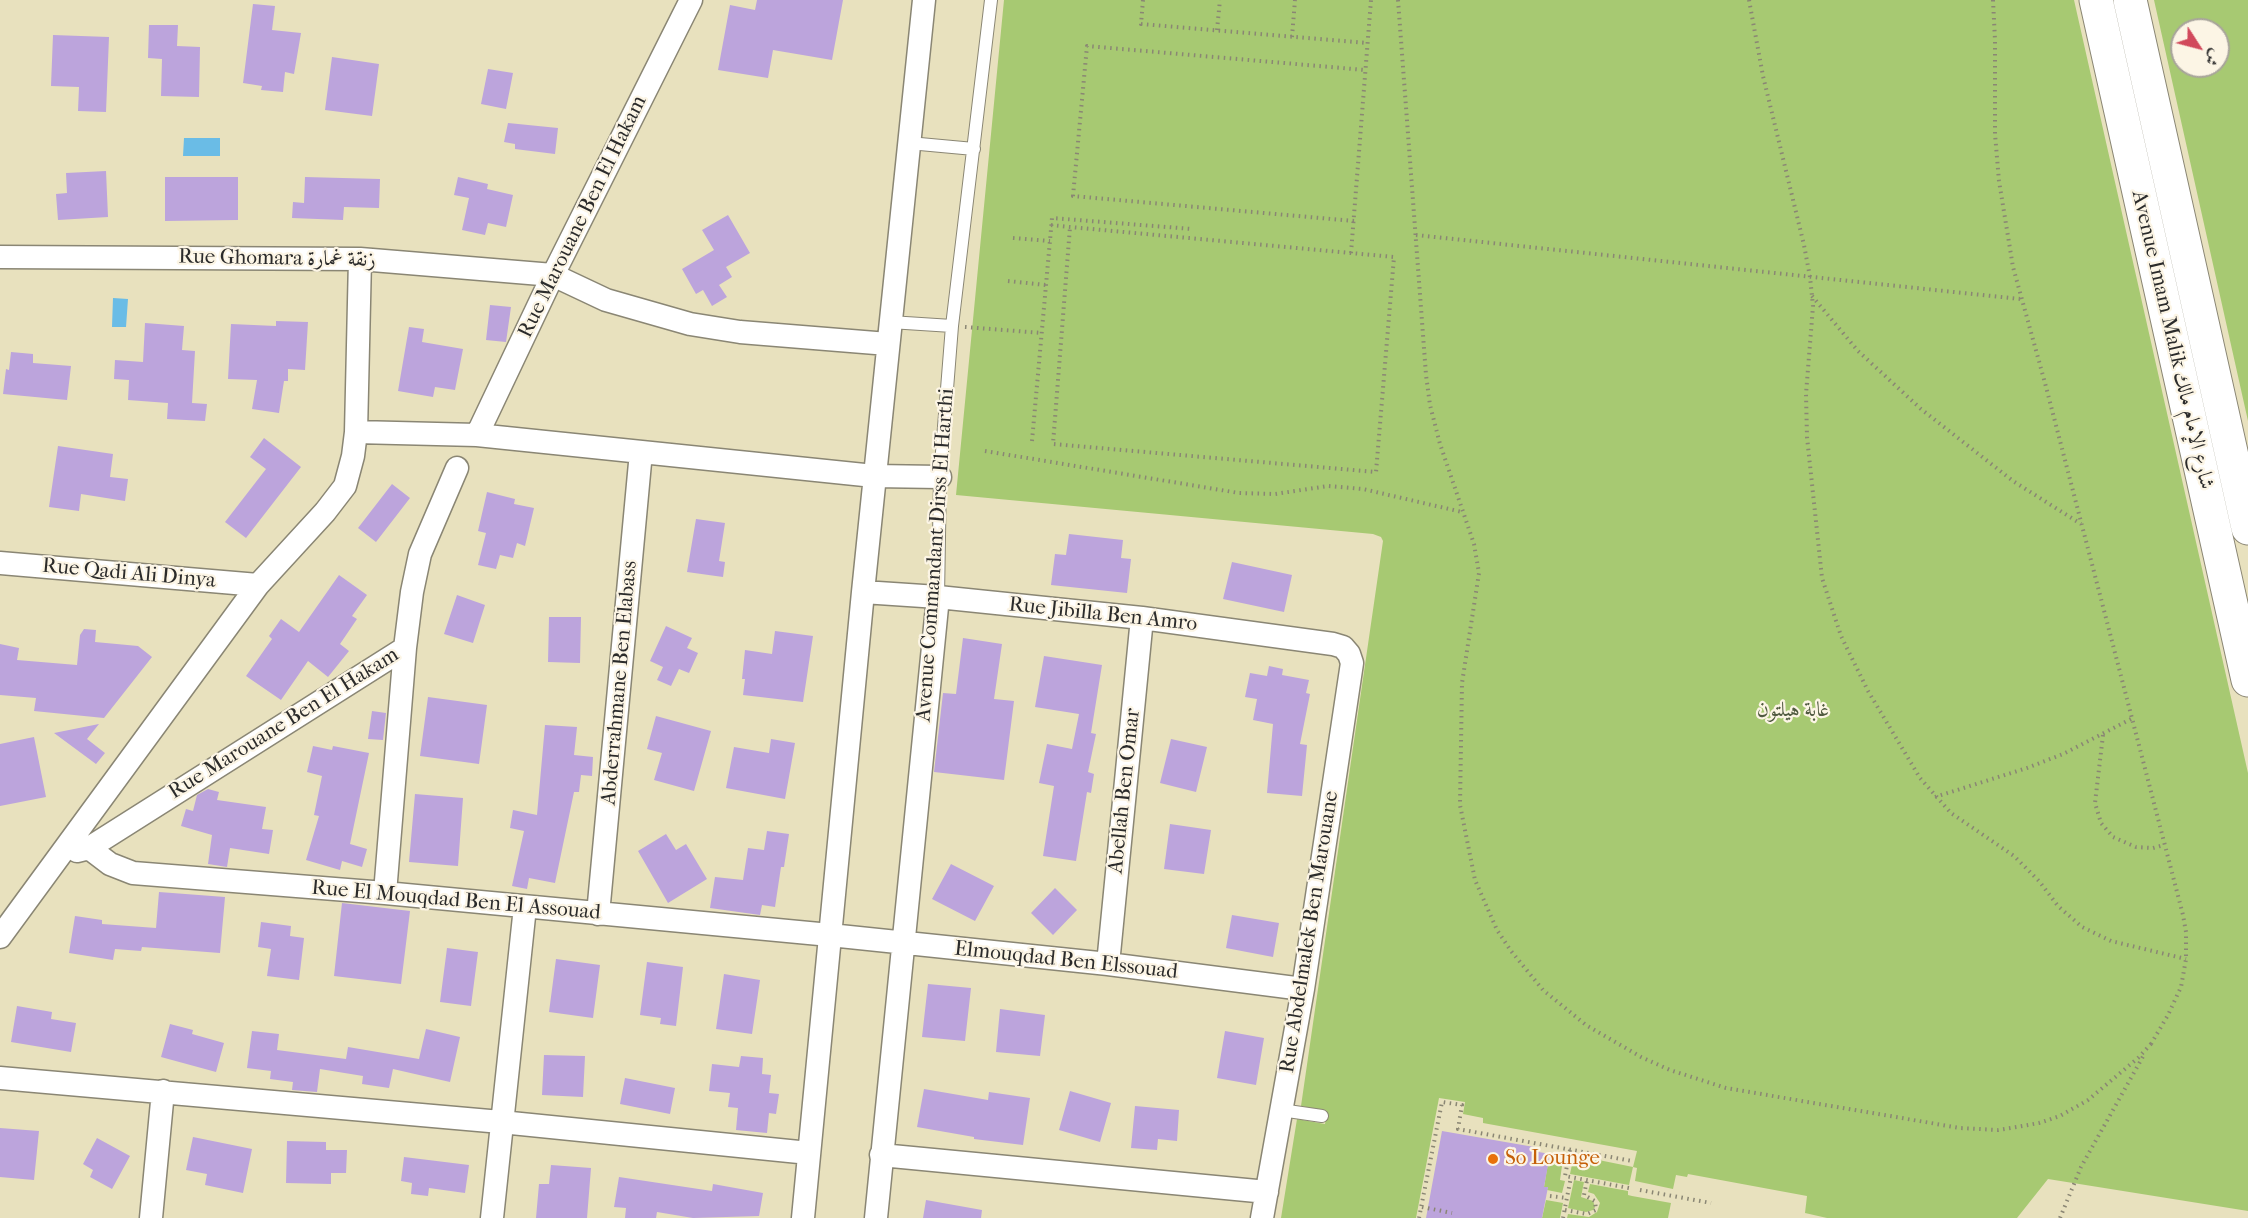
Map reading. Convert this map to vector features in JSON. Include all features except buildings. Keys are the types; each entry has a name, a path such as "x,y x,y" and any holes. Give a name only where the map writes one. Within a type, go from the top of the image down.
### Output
{"main road":[{"name":"Avenue Imam Malik شارع الإمام مالك","path":"2096,0 2248,680"},
{"name":"Avenue Imam Malik شارع الإمام مالك","path":"2130,0 2248,528"}],"street":[{"name":"Rue Marouane Ben El Hakam","path":"477,435 553,275 692,0"},
{"path":"803,1218 862,592 924,0"},
{"name":"Rue Ghomara زنقة غمارة","path":"0,257 360,259 553,275"},
{"path":"0,937 258,585 325,512 345,486 353,456 356,432 360,259"},
{"path":"553,275 606,300 690,324 740,332 889,333"},
{"path":"356,432 477,435 874,476 940,477"},
{"name":"Abderrahmane Ben Elabass","path":"598,914 641,452"},
{"name":"Rue Marouane Ben El Hakam","path":"61,856 89,848 405,648 412,592 420,554 457,468"},
{"name":"Rue Qadi Ali Dinya","path":"0,563 258,585"},
{"name":"Rue Jibilla Ben Amro","path":"862,592 938,597 1142,618 1342,647"},
{"name":"Avenue Commandant Dirss El Harthi","path":"876,1218 938,597"},
{"name":"Abellah Ben Omar","path":"1108,964 1142,618"},
{"name":"Rue Abdelmalek Ben Marouane","path":"1262,1218 1303,989 1352,663 1342,647"},
{"path":"385,893 405,648"},
{"name":"Rue El Mouqdad Ben El Assouad","path":"89,848 110,864 133,873 385,893 830,935"},
{"path":"492,1218 525,907"},
{"name":"Elmouqdad Ben Elssouad","path":"830,935 1108,964 1303,989"},
{"path":"0,1078 501,1122 809,1153"},
{"path":"151,1218 163,1091"},
{"path":"881,1155 1267,1192"}],"lane":[{"name":"Avenue Commandant Dirss El Harthi","path":"938,597 940,477 952,326 991,0"},
{"path":"909,143 974,149"},
{"path":"889,333 952,326"},
{"path":"1281,1110 1323,1116"}],"path":[{"path":"1143,0 1141,24 1367,43"},
{"path":"1217,30 1220,0"},
{"path":"1292,37 1295,0"},
{"path":"1352,253 1371,0"},
{"path":"1398,0 1430,405 1462,513 1474,544 1479,573 1466,650 1461,717 1460,805 1468,854 1479,889 1497,930 1526,971 1586,1025 1641,1057 1701,1081 1777,1097 1979,1130 2017,1127 2060,1116 2097,1093 2151,1044"},
{"path":"1749,0 1765,87 1810,277 1812,334 1806,416 1822,578 1841,636 1868,691 1920,778 1934,797 1969,827 1990,838 2014,856 2039,881 2058,906 2082,927 2110,941 2186,958"},
{"path":"1993,0 1995,134 1999,181 2020,299 2045,383 2183,915 2186,958 2181,987 2169,1015 2080,1167 2060,1218"},
{"path":"1354,221 1073,196 1087,46 1365,70"},
{"path":"1032,441 1052,218 1192,229"},
{"path":"1051,225 1394,257 1376,472 1053,444 1070,227"},
{"path":"1416,235 2020,299"},
{"path":"1013,238 1050,241"},
{"path":"1008,281 1046,285"},
{"path":"1811,295 1858,351 1921,409 2006,476 2081,524"},
{"path":"952,326 1042,333"},
{"path":"985,451 1239,493 1275,494 1328,486 1363,489 1462,513"},
{"path":"1934,797 2027,768 2132,719"},
{"path":"2103,734 2095,803 2101,823 2113,837 2128,844 2145,848 2164,845"},
{"path":"1419,1218 1442,1102 1462,1105 1458,1129 1632,1161"},
{"path":"1570,1150 1565,1176 1629,1188"},
{"path":"1563,1218 1571,1177"},
{"path":"1565,1210 1587,1215 1596,1210 1595,1201 1584,1195 1587,1180"},
{"path":"1640,1190 1712,1203"},
{"path":"1550,1196 1567,1198"},
{"path":"1422,1207 1452,1213"}],"green space":[{"name":"غابة هيلتون","path":"1004,0 2074,0 2248,773 2248,1211 2048,1179 2017,1218 1827,1218 1805,1213 1807,1196 1688,1174 1687,1177 1676,1175 1673,1189 1635,1181 1637,1168 1633,1167 1637,1151 1483,1123 1483,1118 1463,1114 1465,1102 1439,1098 1416,1218 1281,1218 1297,1119 1325,1124 1327,1111 1301,1106 1383,541 1381,537 1373,534 956,495"},
{"path":"2154,0 2248,0 2248,421 2171,78 2230,78 2230,18 2170,18 2170,72"},
{"path":"1574,1155 1633,1167 1629,1185 1570,1174"},
{"path":"1548,1163 1562,1166 1560,1180 1565,1181 1562,1193 1547,1190 1548,1187 1544,1187"},
{"path":"1574,1180 1584,1182 1581,1197 1593,1201 1595,1207 1593,1210 1586,1212 1568,1208"},
{"path":"1590,1184 1628,1191 1628,1195 1632,1196 1671,1203 1668,1218 1567,1218 1568,1214 1589,1217 1597,1212 1600,1203 1594,1194 1588,1192"},
{"path":"1546,1200 1563,1203 1560,1218 1542,1218"}],"water":[{"path":"184,138 220,138 220,156 183,156"},
{"path":"113,298 128,299 126,327 112,327"}],"place":[{"name":"So Lounge","path":"1493,1159"}]}
